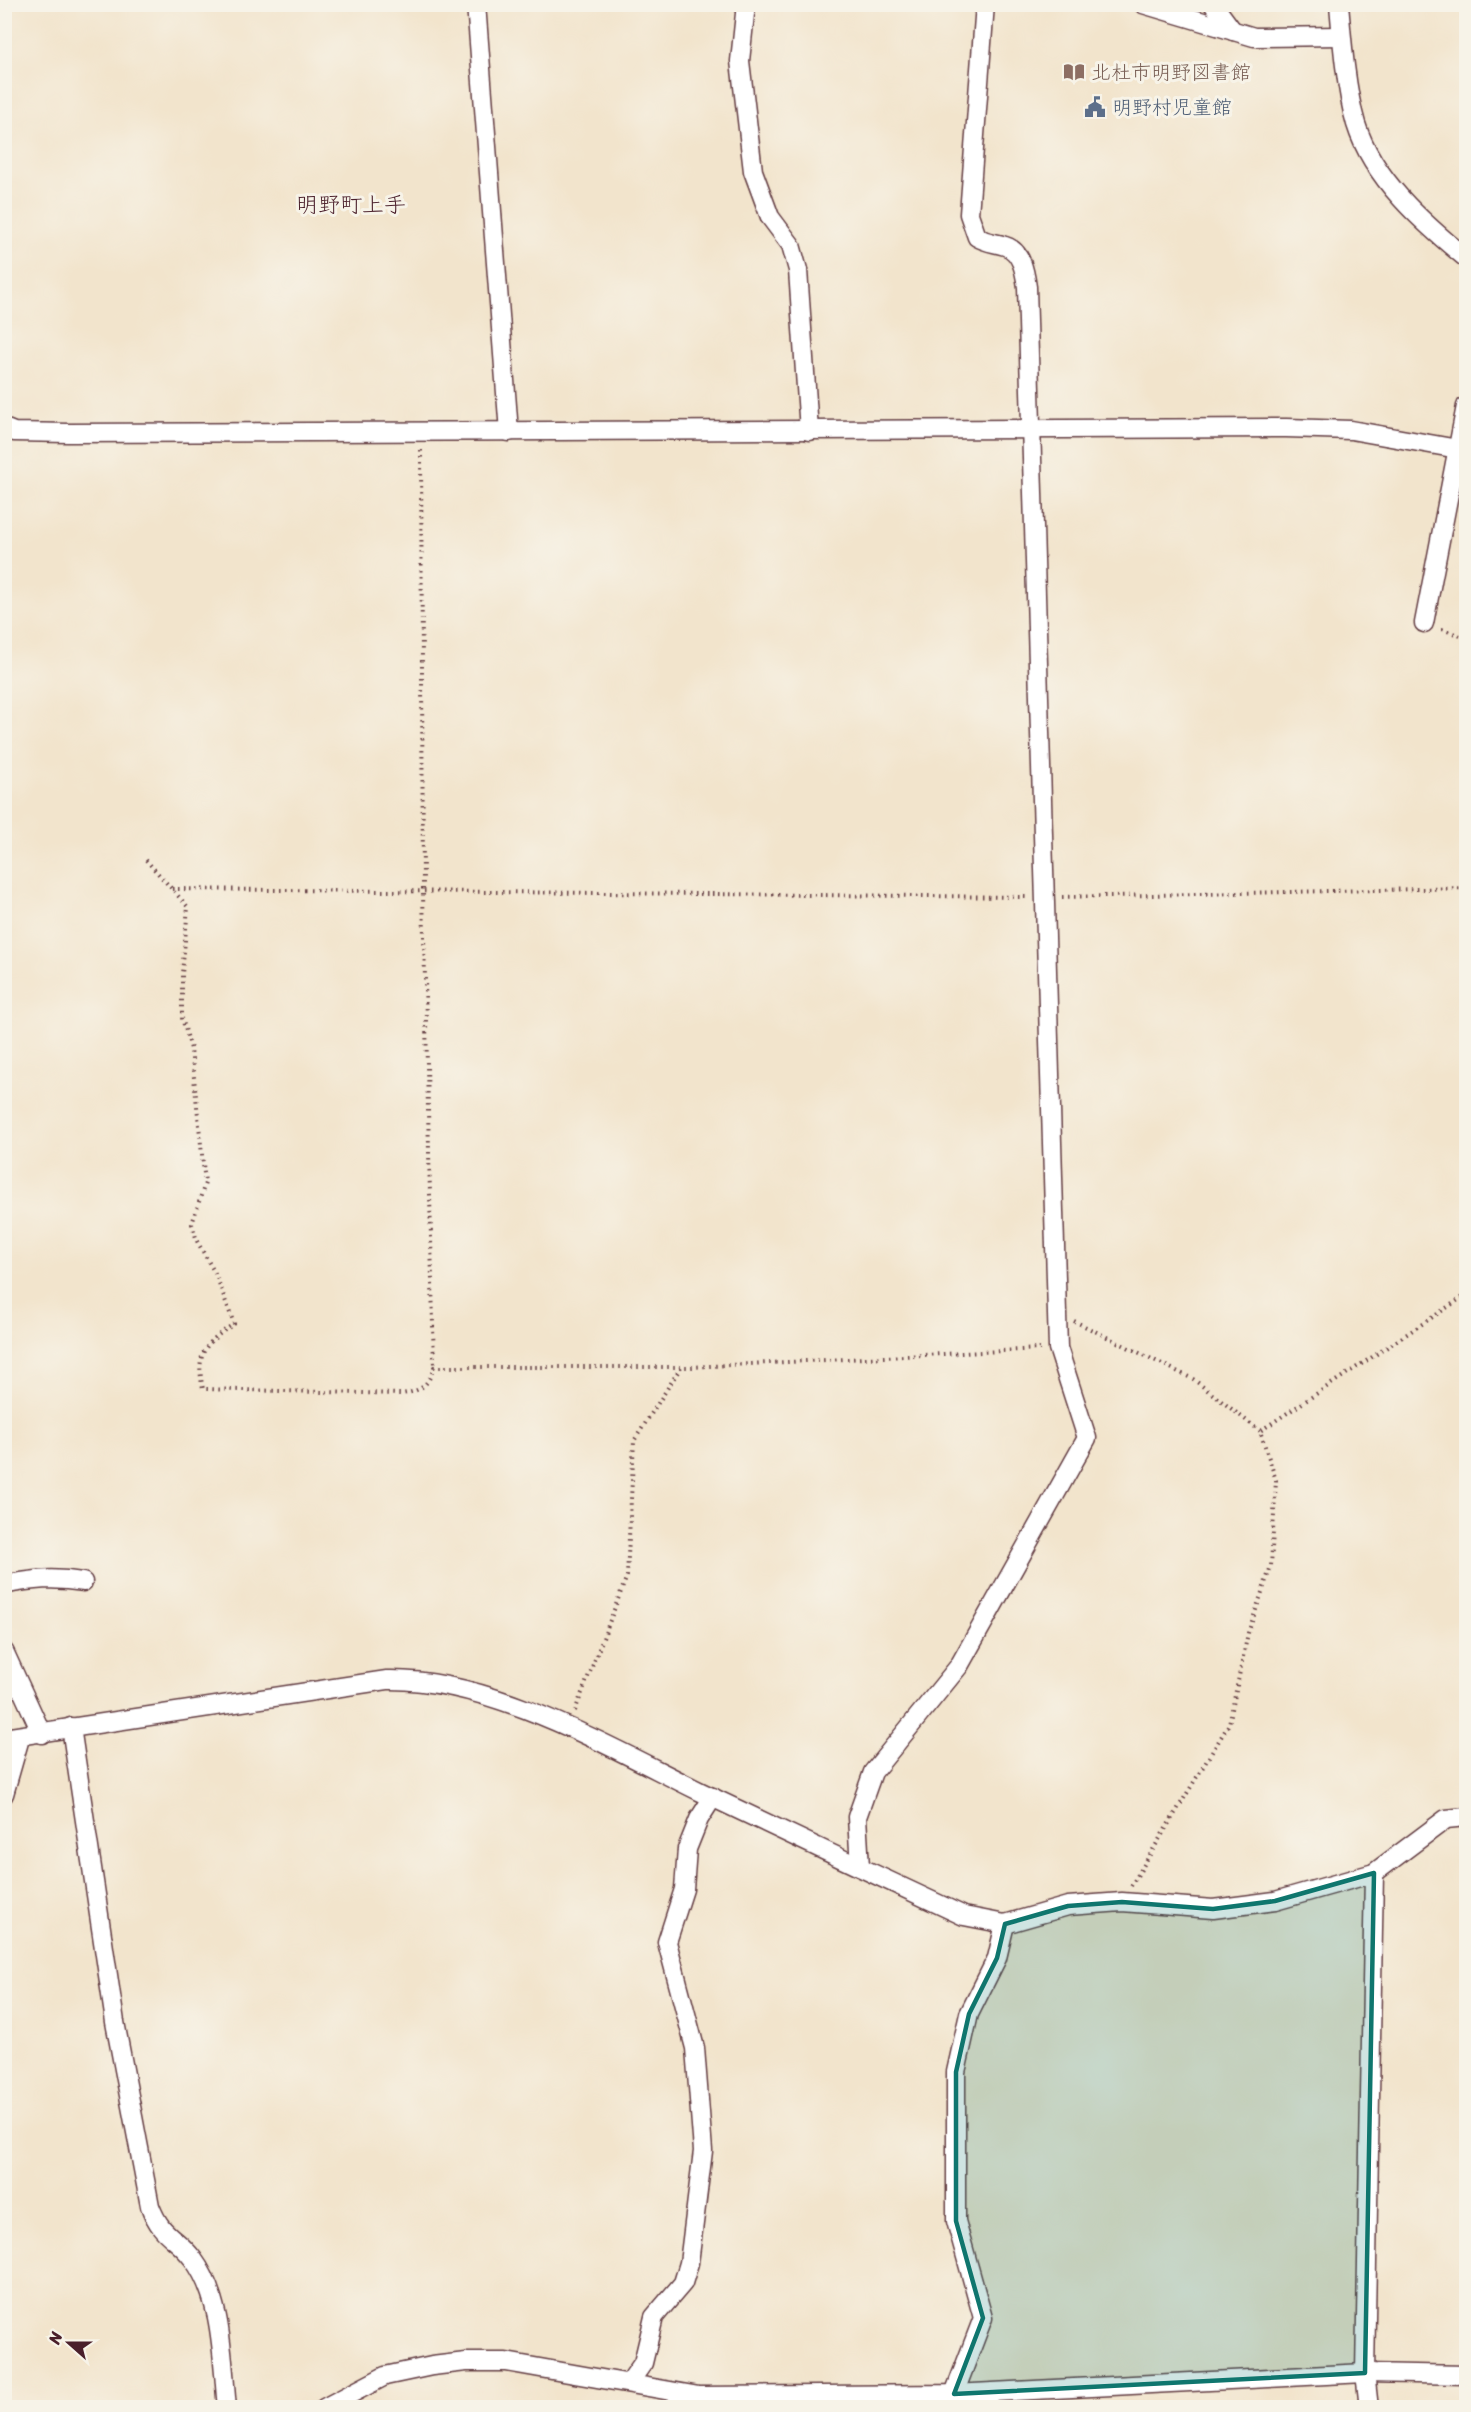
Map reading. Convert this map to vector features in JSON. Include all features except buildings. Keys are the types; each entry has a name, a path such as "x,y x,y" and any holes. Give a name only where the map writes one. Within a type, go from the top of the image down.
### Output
{"street":[{"path":"476,4 508,432"},
{"path":"746,4 740,61 753,171 770,217 791,245 798,270 809,431"},
{"path":"860,1867 857,1817 873,1772 959,1666 1087,1438 1058,1348 1027,287 1024,267 1017,255 1006,246 990,244 977,237 969,214 985,4"},
{"path":"1143,4 1254,37 1341,36"},
{"path":"1213,4 1233,31"},
{"path":"1339,4 1341,36 1356,123 1371,158 1396,192 1467,258"},
{"path":"1424,623 1467,406"},
{"path":"4,428 14,432 68,433 1032,430 1230,427 1352,430 1458,449"},
{"path":"4,1585 59,1578 83,1582"},
{"path":"4,1651 42,1734"},
{"path":"4,1794 12,1738 71,1727 183,1713 387,1680 417,1679 450,1685 507,1703 568,1728 964,1916 1005,1924 1068,1906 1122,1902 1214,1909 1275,1901 1374,1873 1446,1819 1467,1816"},
{"path":"71,1727 115,2022 150,2206 157,2226 193,2258 209,2288 216,2318 227,2408"},
{"path":"629,2383 643,2363 654,2317 683,2283 689,2263 703,2151 695,2049 667,1942 684,1889 687,1849 699,1819 713,1797"},
{"path":"1369,2403 1365,2373 1374,1873"},
{"path":"954,2394 982,2318 956,2221 956,2072 969,2014 997,1958 1005,1924"},
{"path":"324,2408 385,2376 432,2366 466,2362 506,2362 699,2396 954,2394 1365,2373 1467,2375"}],"path":[{"path":"146,860 188,907 182,974 183,1018 191,1049 206,1183 192,1224 197,1241 216,1275 234,1324 215,1336 203,1350 199,1369 203,1389 401,1394 417,1392 429,1384 435,1367 423,893 421,432"},
{"path":"1424,623 1467,638"},
{"path":"172,889 1046,897 1467,888"},
{"path":"1260,1431 1467,1295"},
{"path":"1058,1313 1193,1379 1260,1431 1276,1480 1271,1566 1248,1633 1229,1724 1122,1902"},
{"path":"435,1367 682,1367 1058,1348"},
{"path":"568,1728 627,1576 634,1441 682,1367"}],"highlighted area":[{"path":"1374,1873 1365,2373 954,2394 983,2318 956,2221 956,2072 969,2014 997,1958 1005,1924 1068,1906 1122,1902 1213,1909 1275,1901"}],"place":[{"name":"北杜市明野図書館","path":"1074,72"},
{"name":"明野村児童館","path":"1095,107"}],"district":[{"name":"明野町上手","path":"351,204"}]}
